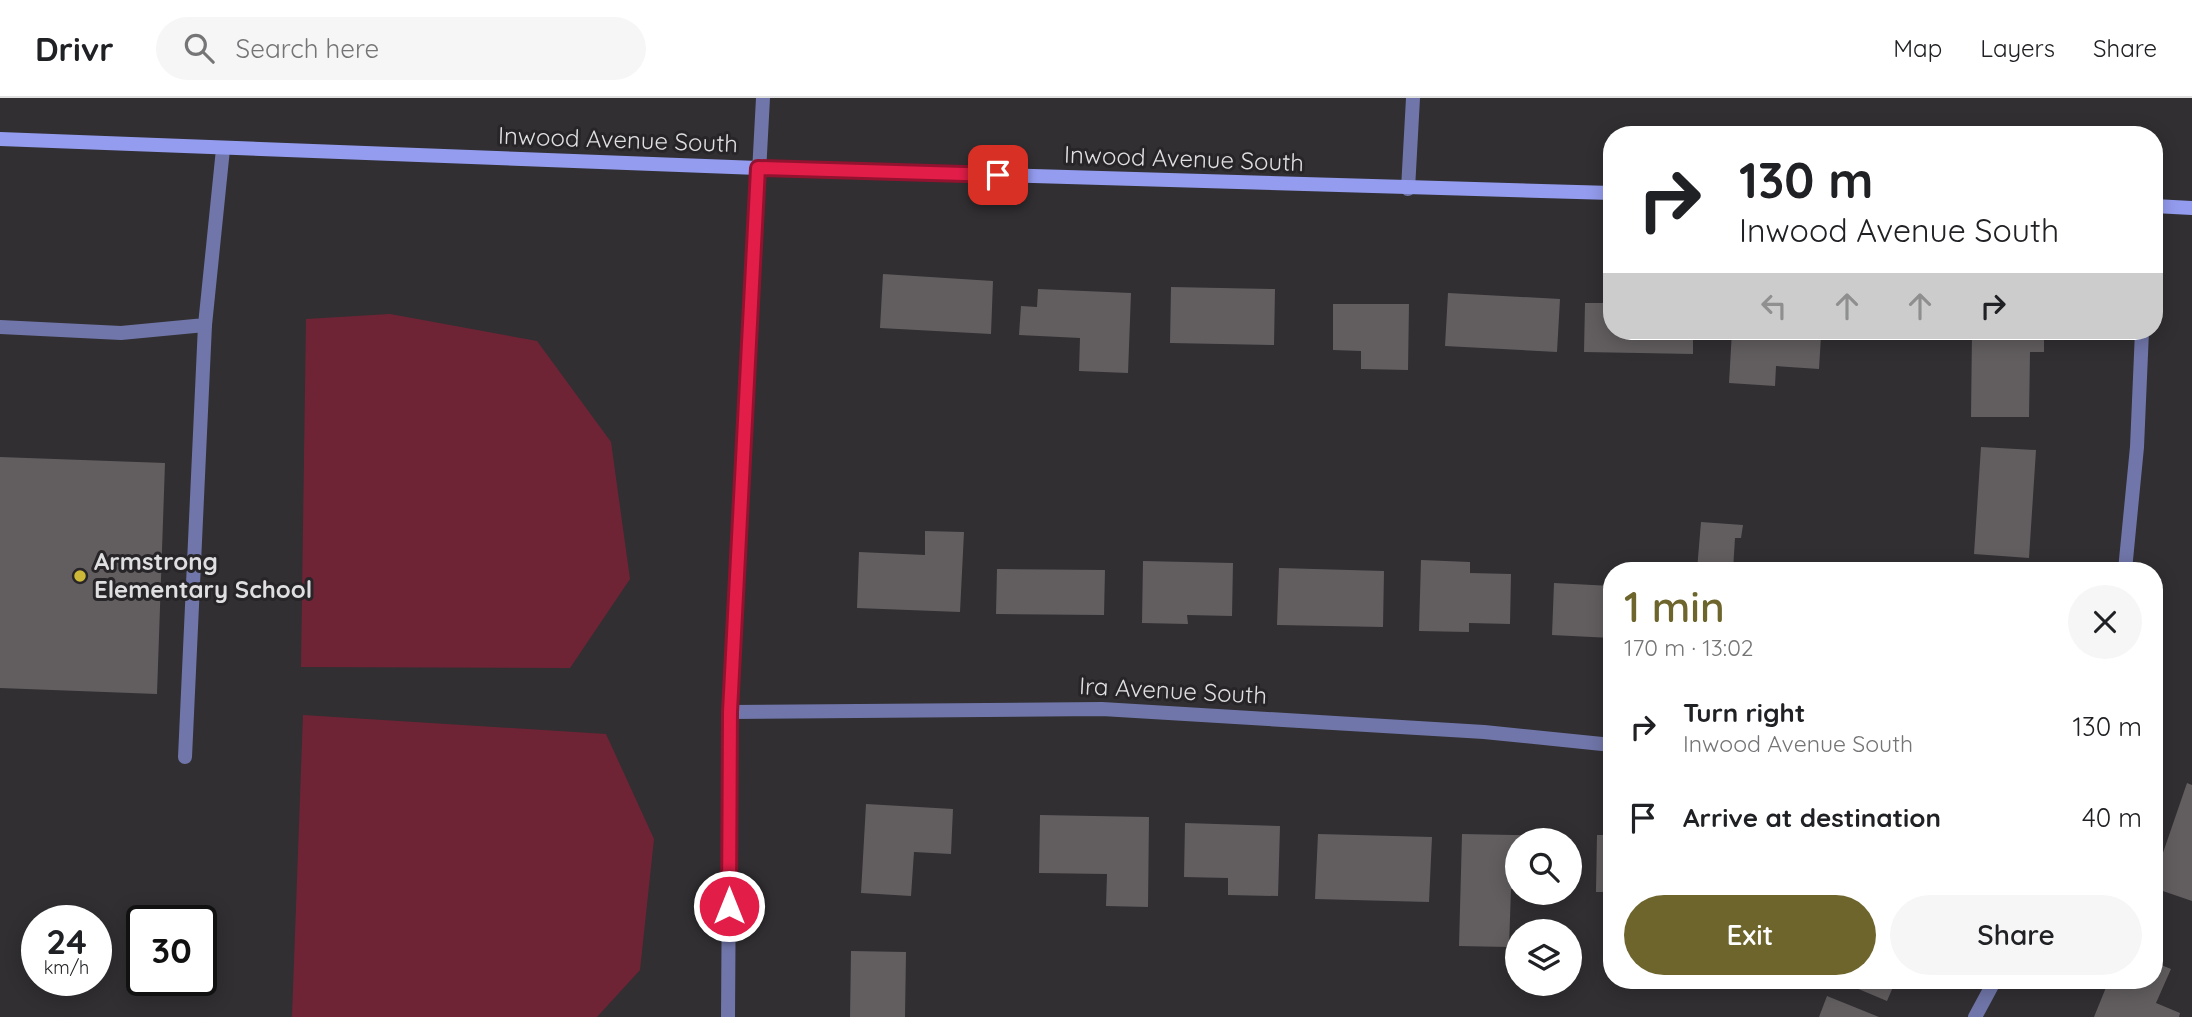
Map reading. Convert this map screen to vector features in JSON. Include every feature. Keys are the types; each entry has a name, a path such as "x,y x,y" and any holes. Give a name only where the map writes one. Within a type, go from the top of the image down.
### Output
{"street":[{"path":"728,1017 730,712 763,98"},
{"path":"1408,189 1413,98"},
{"name":"Inwood Avenue South","path":"0,139 758,168 1603,193"},
{"path":"185,757 205,325 223,149"},
{"path":"2163,206 2192,208"},
{"path":"0,327 121,333 205,325"},
{"path":"2125,562 2137,447 2142,340"},
{"name":"Ira Avenue South","path":"730,712 1102,709 1484,732 1603,744"},
{"path":"1975,1017 1990,989"}],"shaded area":[{"path":"390,314 537,341 611,442 630,579 570,668 301,667 306,319"},
{"path":"303,715 606,734 654,839 640,970 597,1017 292,1017"}],"building":[{"path":"883,274 993,281 991,334 880,328"},
{"path":"1171,287 1275,289 1274,345 1170,343"},
{"path":"1038,289 1131,293 1128,373 1079,371 1080,338 1019,335 1021,306 1037,307"},
{"path":"1448,293 1560,299 1557,352 1445,346"},
{"path":"1585,303 1603,303 1603,340 1693,340 1693,354 1584,352"},
{"path":"1333,304 1409,304 1408,370 1361,369 1361,351 1333,350"},
{"path":"1731,340 1821,340 1819,369 1776,366 1775,386 1729,383"},
{"path":"1972,340 2044,340 2044,352 2030,352 2029,417 1971,417"},
{"path":"1981,447 2036,450 2029,558 1974,554"},
{"name":"Armstrong Elementary School","path":"0,457 165,463 157,694 0,688"},
{"path":"1701,522 1743,525 1741,538 1735,538 1734,562 1698,562"},
{"path":"925,531 964,532 960,612 857,608 859,552 925,555"},
{"path":"1421,560 1470,562 1470,573 1511,574 1510,624 1469,623 1469,632 1419,631"},
{"path":"1143,561 1233,563 1232,616 1187,615 1188,624 1142,623"},
{"path":"1279,568 1384,571 1383,627 1277,625"},
{"path":"997,569 1105,570 1104,615 996,614"},
{"path":"1554,583 1603,586 1603,638 1552,635"},
{"path":"2187,783 2192,785 2192,901 2163,891 2163,853"},
{"path":"866,804 953,809 951,854 914,852 911,896 861,893"},
{"path":"1040,815 1149,817 1148,907 1106,906 1107,874 1039,873"},
{"path":"1185,823 1280,826 1278,896 1228,895 1228,878 1184,877"},
{"path":"1318,834 1432,837 1429,902 1315,899"},
{"path":"1462,834 1505,835 1505,905 1510,905 1510,919 1505,919 1505,947 1459,946"},
{"path":"1597,835 1603,835 1603,892 1596,892"},
{"path":"851,951 906,952 905,1017 850,1017"},
{"path":"2163,966 2171,969 2163,987"},
{"path":"1858,989 1892,989 1887,1001"},
{"path":"2105,989 2162,989 2156,1003 2180,1013 2179,1017 2094,1017"},
{"path":"1827,996 1879,1017 1819,1017"}],"place":[{"name":"Armstrong Elementary School","path":"80,576"}],"route":[{"path":"729,906 730,712 758,168 998,175"}]}
